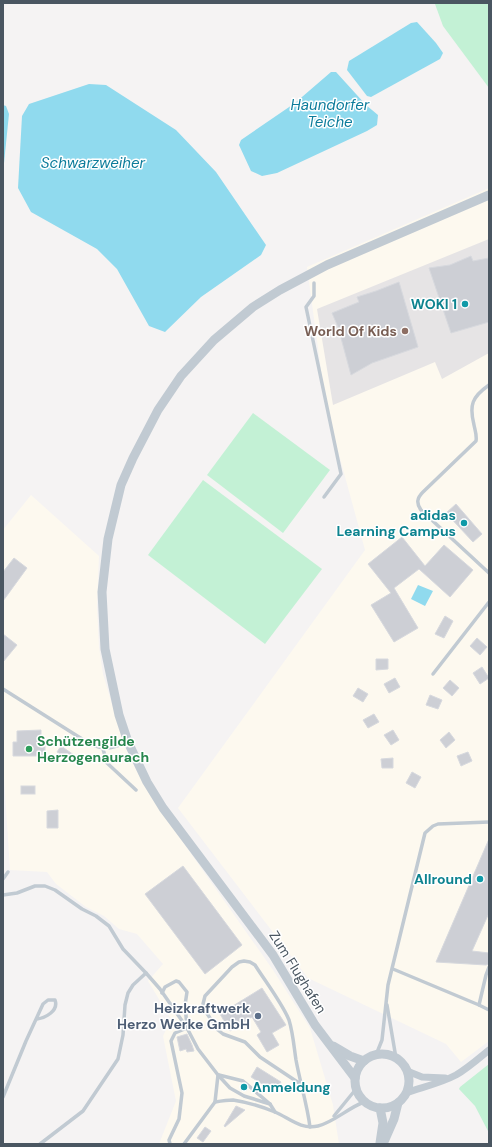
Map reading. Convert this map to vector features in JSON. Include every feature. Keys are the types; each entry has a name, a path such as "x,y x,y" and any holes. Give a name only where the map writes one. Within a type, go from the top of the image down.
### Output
{"street":[{"name":"Zum Flughafen","path":"355,1078 308,1014 273,955 163,808 147,782 128,742 119,715 105,649 102,592 108,539 122,485 133,458 158,410 181,376 214,340 253,307 280,290 327,265 489,195"},
{"name":"Zum Flughafen","path":"330,1044 350,1056 364,1061"},
{"path":"406,1093 430,1086 460,1072 489,1050"},
{"path":"382,1144 394,1119 398,1103 406,1093 409,1086 409,1078 407,1071 401,1062 396,1058 383,1054 376,1055 364,1061 355,1078 356,1089 359,1096 369,1105 380,1108 392,1106 398,1103"},
{"path":"407,1071 422,1076 448,1078"},
{"path":"380,1108 383,1123 382,1144"}],"lane":[{"path":"314,283 314,296 306,307 341,474 324,497"},
{"path":"489,385 477,395 472,405 471,411 476,441 419,496 418,506 489,573"},
{"path":"432,674 489,602"},
{"path":"3,689 85,742 103,749 128,742"},
{"path":"103,749 108,763 136,790"},
{"path":"376,1055 382,1040 388,985 425,833 433,826 438,824 489,822"},
{"path":"3,879 8,872"},
{"path":"3,895 18,893 35,886 45,886 55,890 109,926 123,948 162,993 187,1028 198,1049 218,1075 230,1088 244,1096 270,1104"},
{"path":"302,1085 260,1057 245,1042 223,1034 218,1030 204,1009 204,1000 208,991 239,962 250,962 254,965 285,1012 291,1030 296,1061 302,1085 310,1127"},
{"path":"479,1005 489,967"},
{"path":"393,969 489,1010"},
{"path":"40,1144 83,1111 118,1059 123,1035 125,1005 128,993 146,973"},
{"path":"162,993 165,987 176,981 179,982 186,992 185,1005 187,1028"},
{"path":"3,1097 42,1004 48,1000 55,1000 55,1009 43,1018 37,1019"},
{"path":"386,1002 396,1058"},
{"path":"170,1144 169,1140 179,1119 182,1093 170,1041 175,1033 187,1028"},
{"path":"184,1144 215,1102 218,1075"},
{"path":"218,1075 243,1081 270,1104 275,1112"},
{"path":"331,1120 356,1089"},
{"path":"215,1102 232,1100 275,1112 291,1121 310,1127 325,1124 349,1108 364,1102"}],"shaded area":[{"path":"489,188 489,1041 461,1062 446,1044 308,978 178,808 365,550 326,407 307,267"},
{"name":"World Of Kids","path":"489,239 489,353 442,379 435,362 333,405 317,309"},
{"path":"31,495 99,556 97,606 99,647 103,674 122,738 136,770 151,797 273,970 310,1028 333,1105 339,1144 159,1144 176,1101 163,1036 171,1019 148,981 163,964 137,934 119,929 104,916 86,907 56,884 47,872 10,870 3,762 3,530"}],"green space":[{"path":"489,3 489,88 443,26 435,4"},
{"path":"253,413 330,470 283,533 207,475"},
{"path":"203,480 322,569 265,644 148,555"},
{"path":"489,1064 489,1133 475,1106 459,1089"}],"water":[{"name":"Haundorfer Teiche","path":"417,22 443,53 440,59 371,97 367,96 347,70 349,61 411,23"},
{"name":"Haundorfer Teiche","path":"331,72 336,72 366,105 378,115 377,125 277,173 262,176 251,171 239,145 241,140 295,103"},
{"name":"Schwarzweiher","path":"89,84 106,85 176,130 216,172 266,245 261,255 201,297 165,332 149,326 117,269 97,249 31,212 18,188 22,116 29,104"},
{"name":"Schwarzweiher","path":"3,105 6,106 9,114 3,173"},
{"path":"418,585 433,591 425,606 411,599"}],"building":[{"name":"WOKI 1","path":"471,256 473,261 489,258 489,322 451,333 429,268 450,265"},
{"path":"399,282 418,347 372,363 351,375 338,327 332,313 359,302 357,297"},
{"name":"adidas Learning Campus","path":"456,504 482,534 473,542 446,513"},
{"path":"402,537 425,566 444,545 473,570 450,597 419,569 394,588 418,628 394,642 371,605 391,593 368,564"},
{"path":"14,558 27,568 3,601 3,572"},
{"path":"445,616 453,621 444,638 435,634"},
{"path":"3,634 17,645 3,662"},
{"path":"477,638 487,647 480,655 470,646"},
{"path":"376,659 388,659 388,669 376,670"},
{"path":"482,667 489,678 480,684 473,673"},
{"path":"395,678 400,687 389,693 384,684"},
{"path":"450,680 459,688 452,696 443,688"},
{"path":"358,688 368,694 363,702 353,696"},
{"path":"430,695 442,700 438,709 426,705"},
{"path":"374,714 379,722 368,728 363,720"},
{"name":"Schützengilde Herzogenaurach","path":"41,730 41,737 45,737 45,756 13,756 13,742 17,742 17,731"},
{"path":"393,730 399,740 391,745 384,735"},
{"path":"449,732 455,740 446,748 440,740"},
{"path":"61,746 74,755 62,755 57,752"},
{"path":"468,752 472,761 461,766 457,756"},
{"path":"393,758 393,768 382,768 381,759"},
{"path":"412,772 421,777 415,788 406,783"},
{"path":"21,786 35,786 35,794 21,794"},
{"path":"58,810 58,828 47,828 47,811"},
{"name":"Allround","path":"489,839 489,913 472,951 489,953 489,964 436,962"},
{"path":"183,866 242,945 205,974 145,894"},
{"path":"262,988 286,1025 272,1033 279,1045 267,1052 257,1035 261,1032 252,1017 230,1031 220,1014"},
{"path":"187,1034 194,1051 187,1052 186,1049 180,1051 177,1037"},
{"path":"257,1067 281,1082 275,1092 251,1077"},
{"path":"236,1106 245,1110 225,1127 224,1126"},
{"path":"205,1127 211,1131 203,1142 197,1138"}],"place":[{"name":"WOKI 1","path":"465,304"},
{"name":"World Of Kids","path":"405,331"},
{"name":"adidas Learning Campus","path":"464,523"},
{"name":"Schützengilde Herzogenaurach","path":"29,749"},
{"name":"Allround","path":"480,879"},
{"name":"Heizkraftwerk Herzo Werke GmbH","path":"258,1016"},
{"name":"Anmeldung","path":"244,1087"}]}
